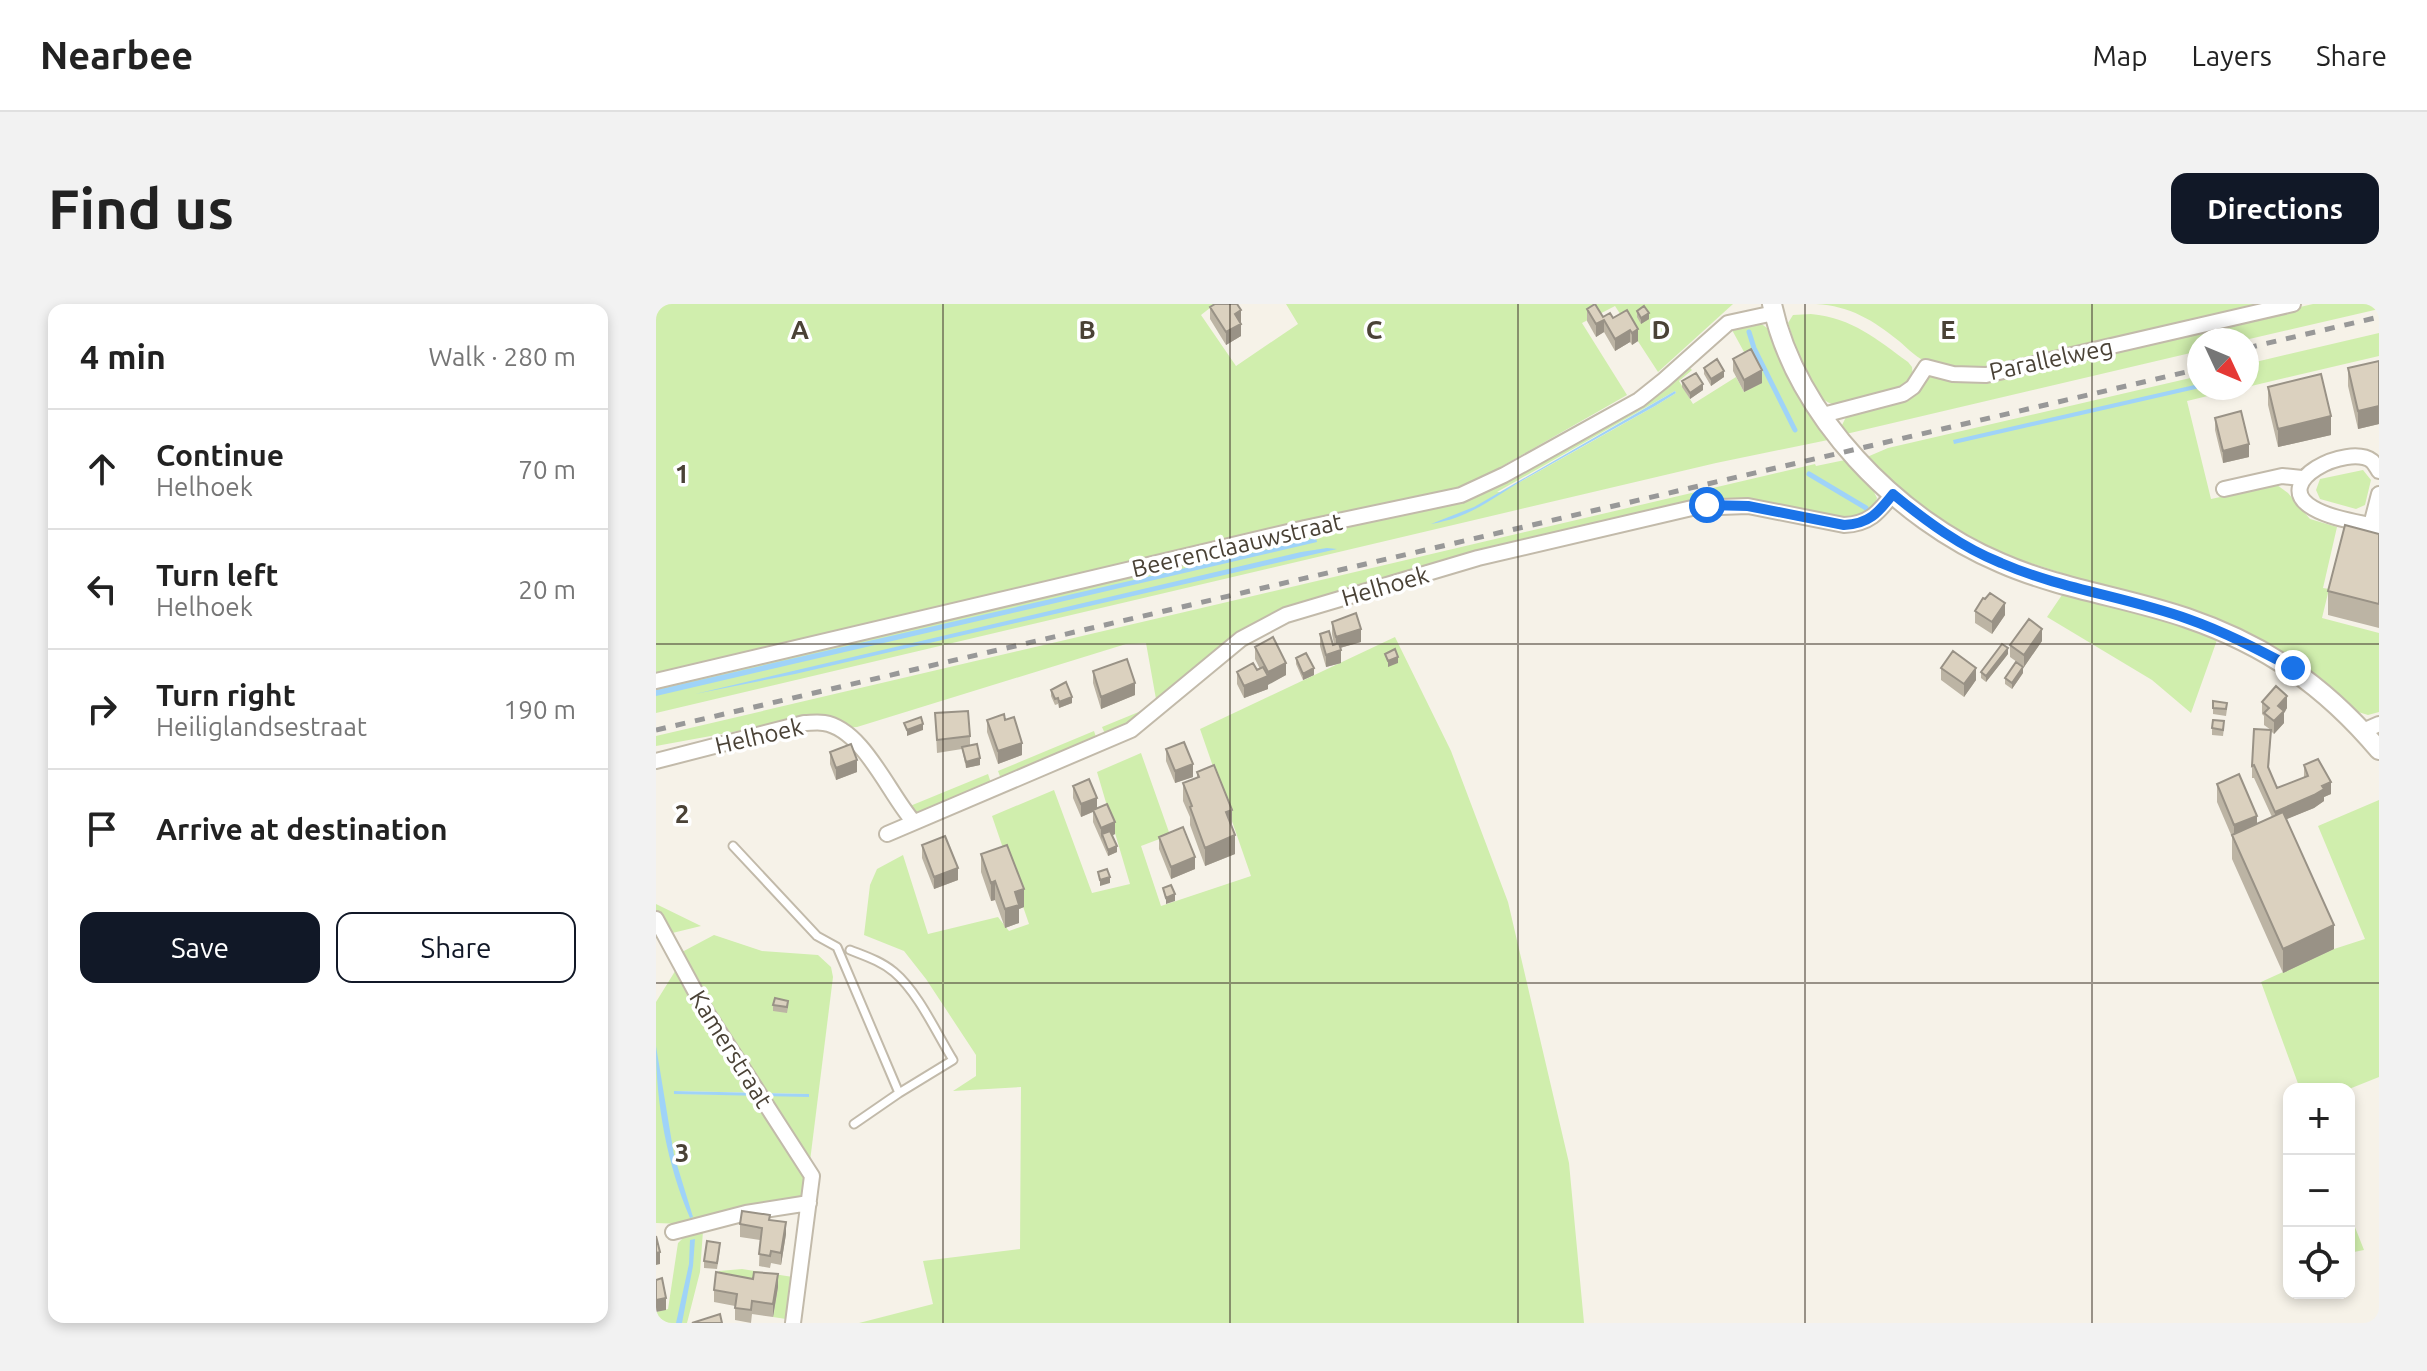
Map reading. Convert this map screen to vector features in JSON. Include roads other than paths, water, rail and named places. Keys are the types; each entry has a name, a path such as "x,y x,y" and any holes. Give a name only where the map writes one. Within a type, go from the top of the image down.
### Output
{"street":[{"name":"Parallelweg","path":"1823,415 1903,394 1913,387 1926,367 1953,374 1986,375 2293,304"},
{"path":"1773,308 1792,363 1848,451 1893,494 1944,534 2000,563 2048,580 2187,618 2249,644 2293,668 2371,728 2379,750"},
{"name":"Beerenclaauwstraat","path":"656,681 1291,531 1461,495 1504,475 1639,400 1728,323 1773,308"},
{"path":"2379,471 2372,461 2357,456 2315,466 2302,478 2301,493 2309,506 2321,512 2375,526 2379,494"},
{"path":"2224,489 2282,476 2302,478"},
{"name":"Helhoek","path":"887,834 1131,730 1223,652 1254,630 1286,615 1478,558 1692,508 1748,506 1856,525 1874,517 1893,494"},
{"name":"Helhoek","path":"656,761 804,723 826,723 848,736 872,760 899,806 913,821"},
{"name":"Kamerstraat","path":"656,919 707,1013 812,1176 809,1203"},
{"path":"673,1232 746,1213 809,1203 793,1323"}],"lane":[{"path":"733,846 817,936 837,947 899,1093"},
{"path":"850,950 883,964 896,974 909,989 953,1060 854,1124"}],"water":[{"path":"2187,387 2187,391 1954,444 1953,440"},
{"path":"1675,391 1655,406 1480,506 1458,517 1431,524 1474,507"},
{"path":"1316,538 1317,542 656,696 656,690"},
{"path":"1337,549 795,674 695,694 1301,552"},
{"path":"656,1046 674,1155 693,1217 690,1218 664,1134"},
{"path":"674,1091 809,1094 809,1097 674,1094"},
{"path":"695,1239 682,1323 676,1323 689,1264 690,1240"}],"waterway":[{"path":"1749,332 1795,430"},
{"path":"1809,474 1866,508"}],"railway":[{"path":"2259,345 2379,317"},
{"path":"656,730 2187,372"}]}
